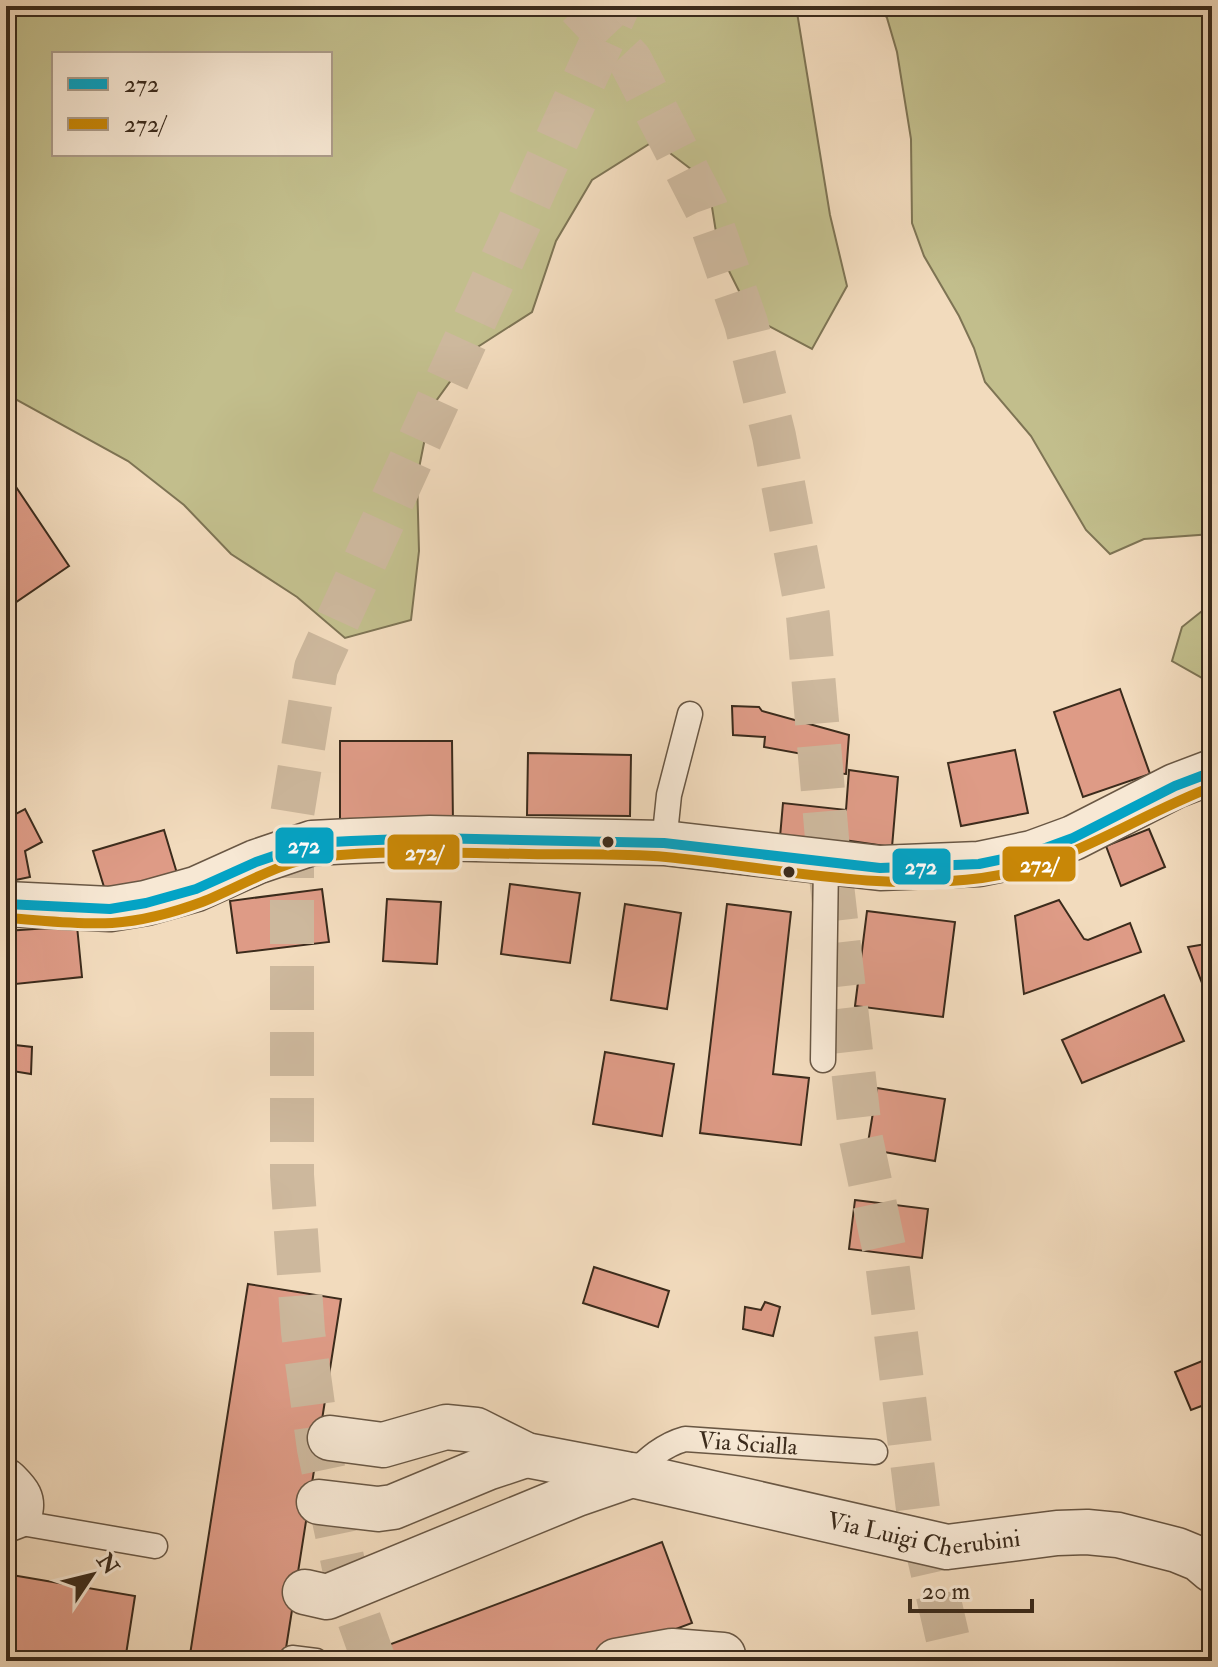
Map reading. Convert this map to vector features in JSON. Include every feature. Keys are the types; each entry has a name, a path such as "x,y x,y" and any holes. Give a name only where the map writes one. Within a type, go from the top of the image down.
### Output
{"street":[{"path":"6,904 110,909 196,889 256,862 312,843 430,838 664,843 880,868 979,864 1004,860 1073,838 1175,786 1212,772"},
{"name":"Via Luigi Cherubini","path":"330,1438 383,1445 446,1427 476,1430 526,1455 632,1475 947,1547 1087,1532 1118,1535 1177,1550 1208,1564"},
{"name":"Via Luigi Cherubini","path":"319,1502 378,1509 393,1507 526,1455"},
{"path":"305,1592 327,1597 577,1494 632,1475"},
{"path":"616,1661 672,1651 723,1655"}],"lane":[{"path":"664,843 669,795 690,714"},
{"path":"823,1060 826,863"},
{"name":"Via Scialla","path":"632,1475 672,1442 685,1439 875,1452"},
{"path":"7,1507 155,1546"}],"shaded area":[{"path":"6,6 796,6 830,215 847,286 812,349 752,317 719,251 708,182 654,141 592,180 556,241 532,312 473,350 431,408 417,478 419,551 411,620 345,638 297,597 231,554 184,505 128,461 6,394"},
{"path":"880,6 1212,6 1212,534 1144,539 1110,554 1086,530 1031,436 985,382 974,348 924,256 912,223 911,139 897,52 887,18"},
{"path":"1212,603 1212,675 1204,679 1172,661 1182,627"}],"building":[{"path":"10,478 69,566 6,609 6,481"},
{"path":"1120,689 1150,774 1083,797 1054,712"},
{"path":"732,706 759,707 762,711 849,735 846,774 819,772 819,757 764,747 765,737 733,735"},
{"path":"340,741 452,741 453,824 340,824"},
{"path":"1015,750 1028,813 961,826 948,763"},
{"path":"528,753 631,755 630,816 527,815"},
{"path":"849,770 898,777 892,847 844,840 780,837 783,803 846,810"},
{"path":"25,809 42,842 25,851 30,877 6,882 6,819"},
{"path":"1149,829 1165,867 1121,886 1106,846"},
{"path":"164,830 179,880 108,900 93,851"},
{"path":"510,884 580,893 570,963 501,954"},
{"path":"322,889 329,942 237,953 230,901"},
{"path":"387,899 441,902 437,964 383,961"},
{"path":"1059,900 1084,939 1130,923 1141,952 1024,994 1015,916"},
{"path":"625,904 681,913 667,1009 611,1000"},
{"path":"727,904 791,912 773,1074 809,1078 801,1145 700,1133"},
{"path":"867,911 955,922 943,1017 855,1006"},
{"path":"77,926 82,977 6,985 6,931"},
{"path":"1212,943 1212,979 1202,983 1188,947"},
{"path":"1164,995 1184,1041 1082,1083 1062,1040"},
{"path":"6,1044 32,1047 31,1074 6,1070"},
{"path":"605,1052 674,1064 662,1136 593,1124"},
{"path":"877,1088 945,1099 935,1161 867,1149"},
{"path":"855,1200 928,1209 922,1258 849,1249"},
{"path":"594,1267 669,1291 658,1327 583,1303"},
{"path":"248,1284 341,1299 284,1661 189,1661"},
{"path":"765,1302 780,1307 773,1336 743,1329 745,1307 761,1310"},
{"path":"1212,1357 1212,1402 1191,1410 1175,1372"},
{"path":"662,1542 692,1623 590,1661 388,1661 383,1647"},
{"path":"6,1574 135,1596 125,1661 6,1661"}],"tunnel":[{"path":"579,6 630,60 706,208 746,323 774,436 808,616 828,850 861,1139 887,1262 918,1509 953,1661"},
{"path":"374,1661 349,1591 319,1449 303,1332 292,1175 292,815 316,668 618,6"}],"transit line":[{"name":"272","path":"6,904 110,909 146,903 196,889 256,862 312,843 351,841 430,838 664,843 880,868 979,864 1032,853 1073,838 1175,786 1212,772"},
{"name":"272/","path":"6,918 85,923 134,920 202,902 275,869 304,860 371,853 632,855 863,880 943,882 982,878 1013,872 1072,852 1212,787"}]}
